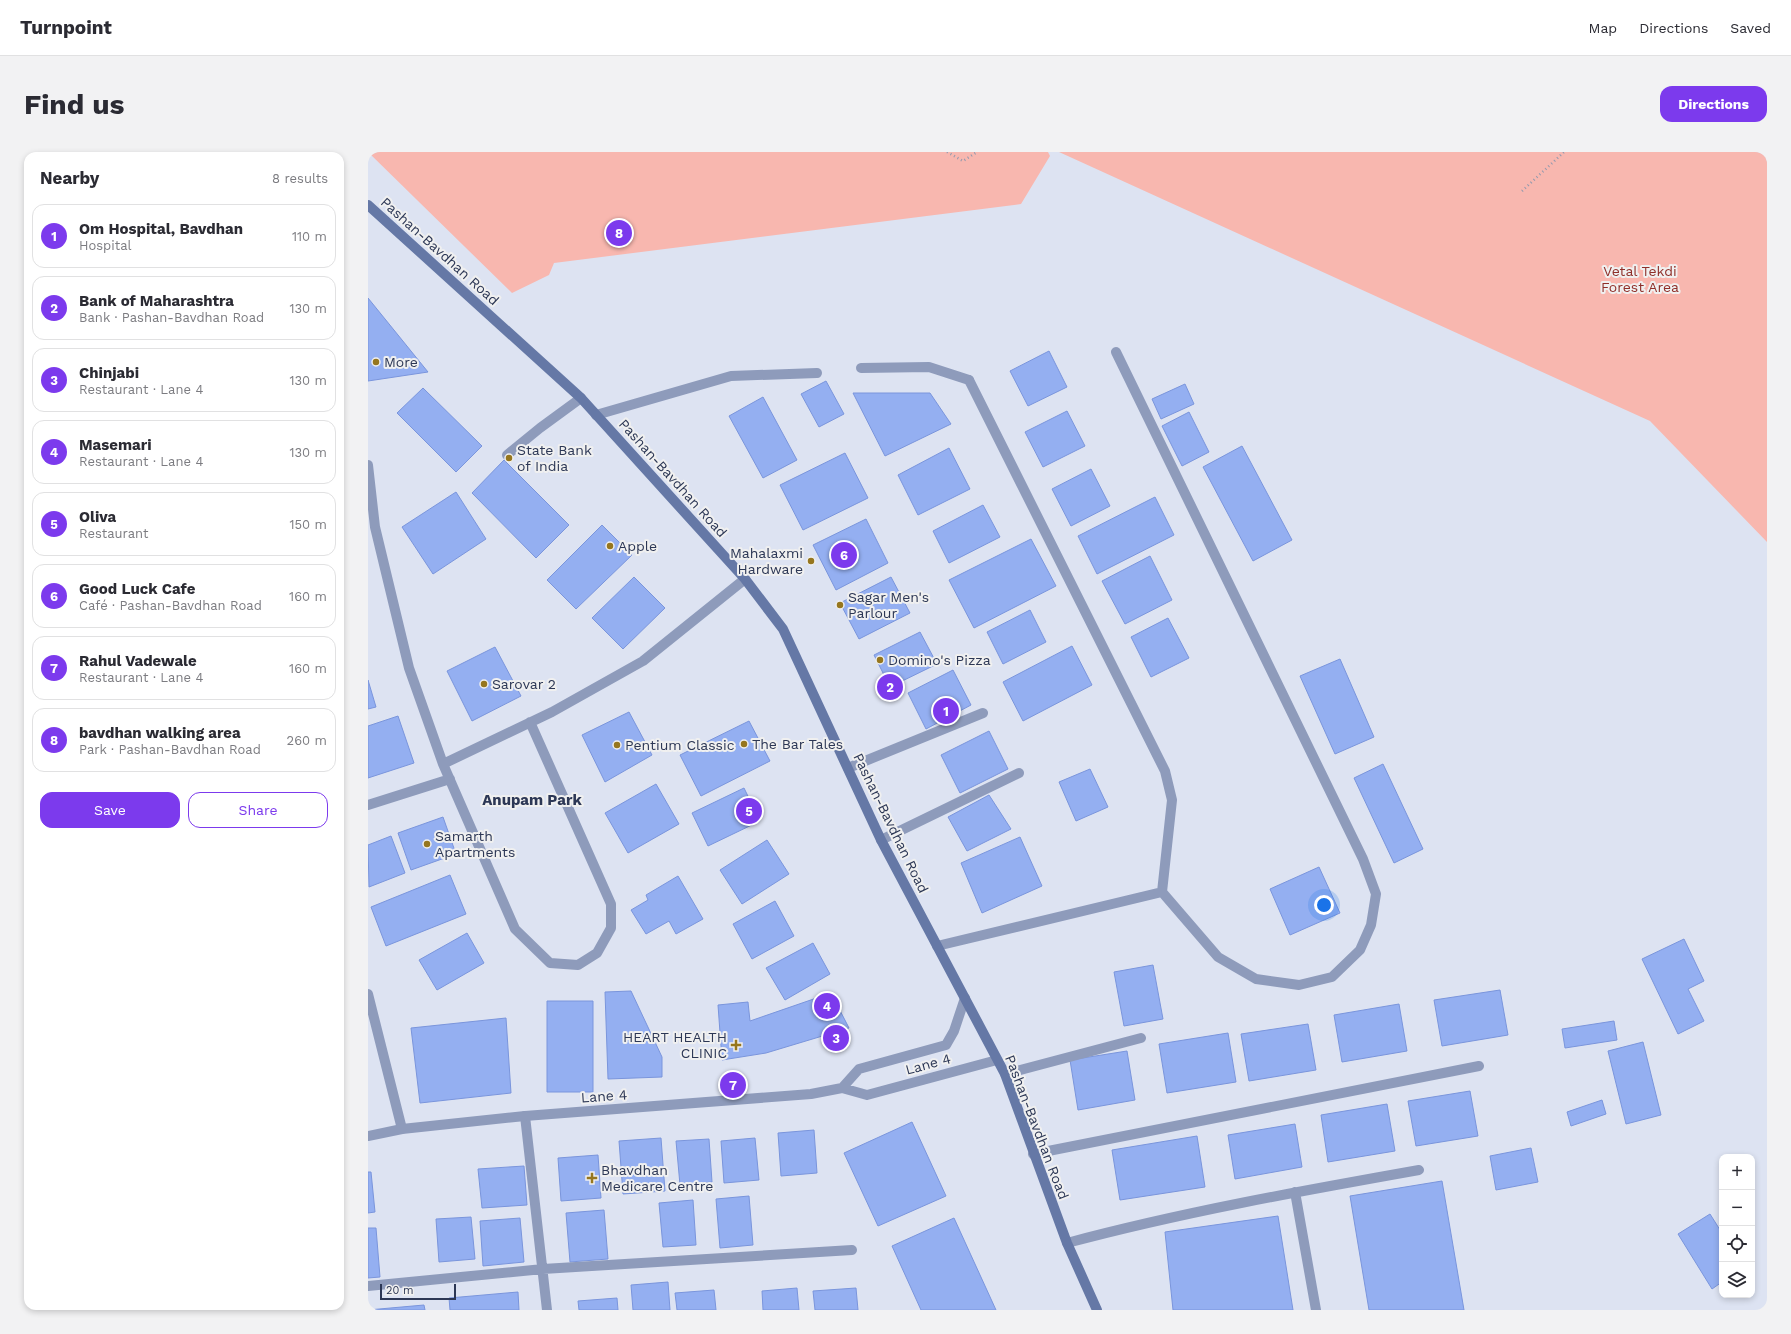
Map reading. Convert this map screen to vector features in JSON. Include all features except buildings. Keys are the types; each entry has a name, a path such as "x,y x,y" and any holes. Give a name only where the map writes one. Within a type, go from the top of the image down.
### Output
{"main road":[{"name":"Pashan-Bavdhan Road","path":"368,205 581,398 745,579 783,629 881,840 1005,1074 1033,1154 1067,1243 1097,1310"}],"street":[{"path":"861,368 929,367 969,380 1165,771 1172,800 1162,892 1218,957 1256,979 1299,985 1332,977 1360,950 1371,925 1376,894 1363,859 1116,352"},
{"path":"596,415 731,376 818,373"},
{"path":"507,456 540,428 581,398"},
{"path":"368,465 375,526 409,668 443,764 515,929 550,963 578,965 597,953 611,928 611,904 530,722"},
{"path":"443,764 552,712 643,661 745,579"},
{"path":"848,768 983,714"},
{"path":"881,840 1019,773"},
{"path":"368,805 450,779"},
{"path":"937,946 1162,892"},
{"path":"368,994 402,1129"},
{"name":"Lane 4","path":"842,1088 859,1068 946,1045 954,1031 965,998"},
{"path":"1005,1074 1141,1038"},
{"name":"Lane 4","path":"368,1136 402,1129 525,1116 811,1094 842,1088 867,1095 998,1060"},
{"path":"1033,1154 1479,1066"},
{"path":"525,1116 547,1310"},
{"path":"1067,1243 1118,1229 1295,1192 1419,1170"},
{"path":"1295,1192 1316,1310"},
{"path":"368,1286 543,1269 852,1250"}],"path":[{"path":"947,152 963,160 977,152"},
{"path":"1522,191 1564,152"}],"green space":[{"path":"368,152 1048,152 1050,156 1021,204 554,263 549,275 512,293"},
{"name":"Vetal Tekdi Forest Area","path":"1059,152 1767,152 1767,542 1650,421"}],"place":[{"name":"bavdhan walking area","path":"619,233"},
{"name":"More","path":"376,362"},
{"name":"State Bank of India","path":"509,458"},
{"name":"Apple","path":"610,546"},
{"name":"Good Luck Cafe","path":"844,555"},
{"name":"Mahalaxmi Hardware","path":"811,561"},
{"name":"Sagar Men's Parlour","path":"840,605"},
{"name":"Domino's Pizza","path":"880,660"},
{"name":"Sarovar 2","path":"484,684"},
{"name":"Bank of Maharashtra","path":"890,687"},
{"name":"Om Hospital, Bavdhan","path":"946,711"},
{"name":"The Bar Tales","path":"744,744"},
{"name":"Pentium Classic","path":"617,745"},
{"name":"Oliva","path":"749,811"},
{"name":"Samarth Apartments","path":"427,844"},
{"name":"Masemari","path":"827,1006"},
{"name":"Chinjabi","path":"836,1038"},
{"name":"HEART HEALTH CLINIC","path":"736,1045"},
{"name":"Rahul Vadewale","path":"733,1085"},
{"name":"Bhavdhan Medicare Centre","path":"592,1178"}],"district":[{"name":"Anupam Park","path":"532,800"}]}
